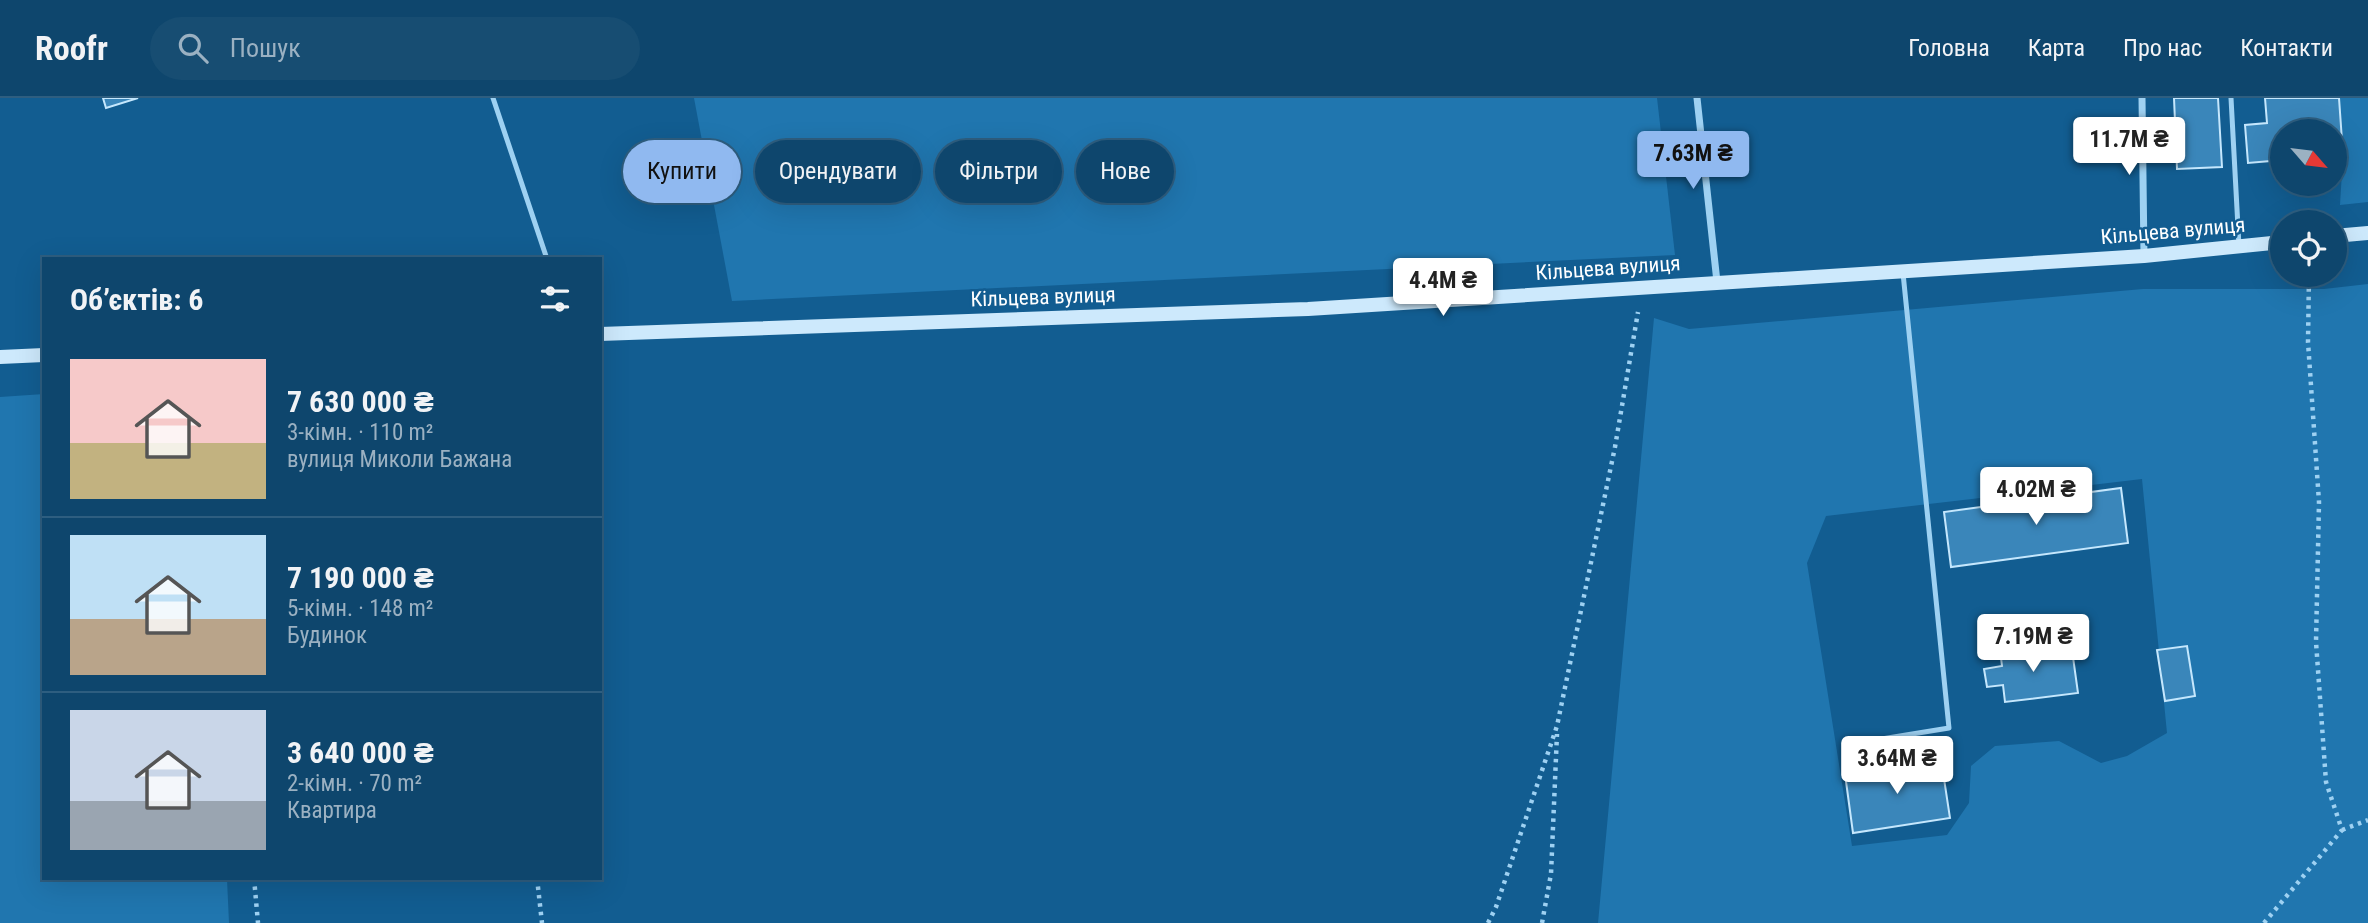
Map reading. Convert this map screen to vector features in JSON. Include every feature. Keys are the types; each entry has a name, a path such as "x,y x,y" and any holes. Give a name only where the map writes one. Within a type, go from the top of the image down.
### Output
{"street":[{"path":"1697,98 1717,282"},
{"path":"2142,98 2144,256"},
{"path":"2347,235 2368,233"},
{"name":"Кільцева вулиця","path":"602,334 1308,309 2144,256 2270,243"},
{"path":"0,357 42,355"}],"lane":[{"path":"493,98 546,257"},
{"path":"2231,98 2239,246"},
{"path":"1857,743 1949,728 1903,270"}],"path":[{"path":"1488,923 1496,907 1557,726 1615,447 1641,287"},
{"path":"2309,287 2308,342 2319,502 2316,642 2326,782 2342,830"},
{"path":"1542,923 1551,874 1557,726"},
{"path":"2264,923 2342,830 2368,820"},
{"path":"254,880 258,923"},
{"path":"537,880 542,923"}],"shaded area":[{"path":"694,98 1657,98 1675,255 732,301 714,203 741,203 741,140 702,140"},
{"path":"2339,98 2368,98 2368,202 2340,205 2341,196 2347,196 2347,119 2340,119"},
{"path":"2368,284 2368,923 1598,923 1654,318 1689,329 2143,289 2324,289","holes":["2142,479 2167,733 2127,756 2101,763 2059,741 1995,746 1971,766 1969,803 1947,835 1852,846 1807,563 1826,516"]},
{"path":"42,394 42,880 227,880 229,923 0,923 0,397"}],"building":[{"path":"103,98 138,98 106,108"},
{"path":"2174,98 2218,98 2222,167 2177,169"},
{"path":"2265,98 2339,98 2340,119 2270,119 2270,161 2248,163 2245,125 2267,123"},
{"path":"2121,488 2128,543 1951,567 1944,512"},
{"path":"2055,643 2057,659 2073,657 2078,693 2005,702 2003,685 1987,687 1984,669 2002,666 2000,650"},
{"path":"2187,646 2195,696 2165,701 2157,650"},
{"path":"1941,759 1950,818 1853,833 1845,774"}]}
